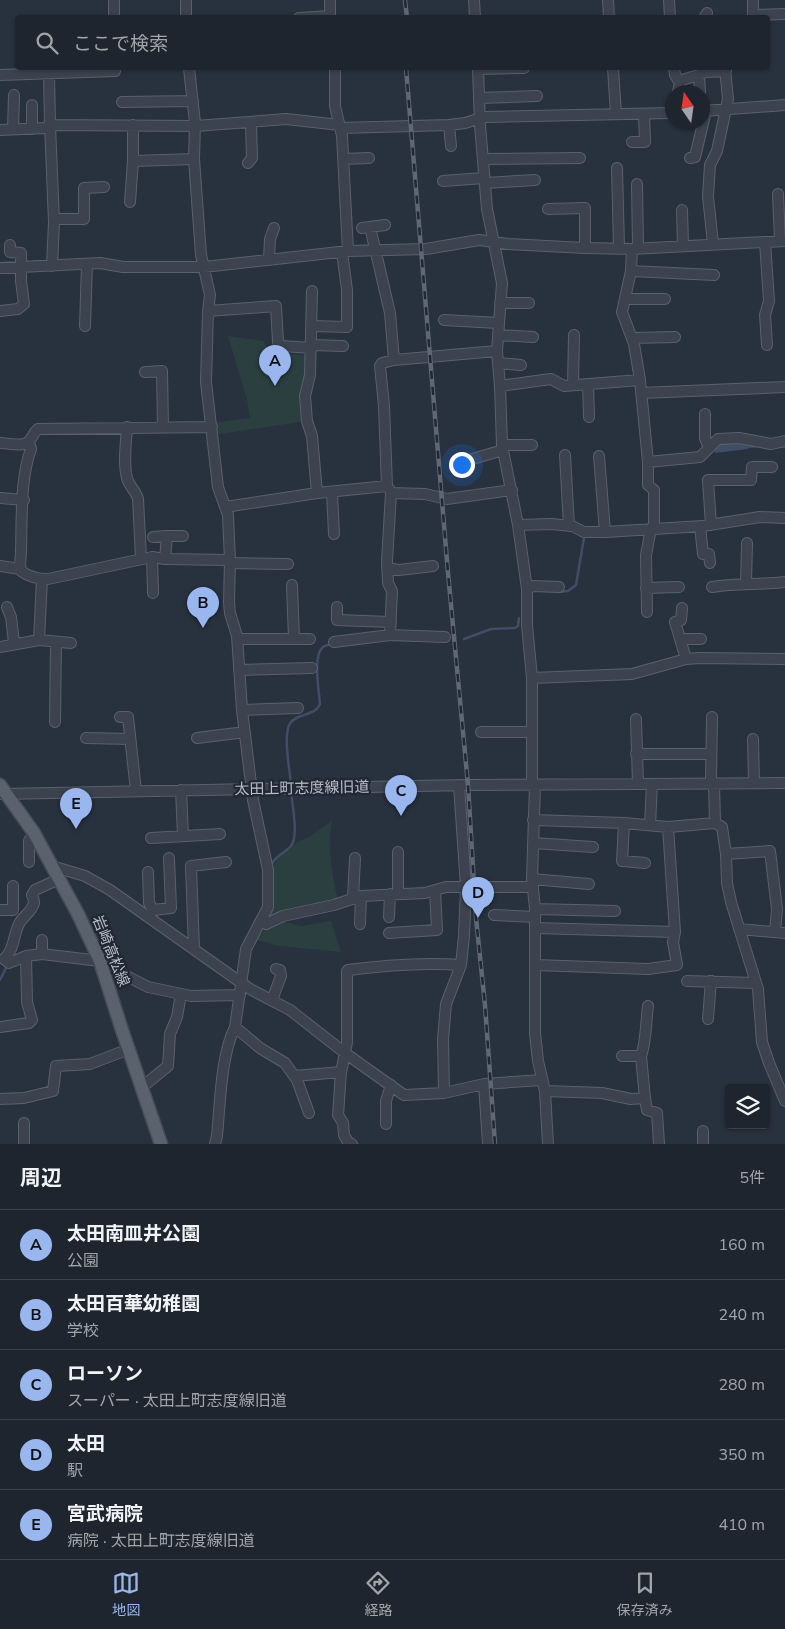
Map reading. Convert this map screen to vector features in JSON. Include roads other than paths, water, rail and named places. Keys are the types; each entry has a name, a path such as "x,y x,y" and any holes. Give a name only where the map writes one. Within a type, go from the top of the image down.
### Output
{"main road":[{"name":"岩崎高松線","path":"2,790 34,833 78,914 101,965 161,1144"}],"street":[{"path":"114,0 114,15"},
{"path":"186,0 186,15"},
{"path":"330,0 330,15"},
{"path":"474,0 475,15"},
{"path":"608,0 609,15"},
{"path":"669,0 670,15"},
{"path":"753,0 754,15"},
{"path":"770,15 785,14"},
{"path":"0,75 115,70"},
{"path":"189,70 195,126 194,159 201,255 210,295 206,367 218,487 228,516 229,604 238,639 242,710 253,800 268,870 268,907 263,922 246,949 235,1027 230,1037 225,1062 217,1136 214,1144"},
{"path":"312,326 347,327 342,136 335,106 335,70"},
{"path":"478,70 487,209 502,283 497,351 502,448 512,490 527,589 526,625 532,678 530,732 533,785 535,1033 544,1085 548,1144"},
{"path":"613,70 616,114"},
{"path":"674,70 680,85"},
{"path":"685,79 705,72 718,70"},
{"path":"713,244 708,196 710,165 717,152 728,99 725,70"},
{"path":"49,74 54,219 52,266"},
{"path":"699,75 700,85"},
{"path":"14,95 14,130"},
{"path":"479,98 537,96"},
{"path":"122,102 193,101"},
{"path":"32,105 32,128"},
{"path":"710,111 785,105"},
{"path":"0,130 46,128 50,125 195,126 286,119 340,127 449,125 466,123 484,117 665,113"},
{"path":"632,142 645,142 644,114"},
{"path":"248,122 251,125 252,158 248,163"},
{"path":"130,202 134,125"},
{"path":"449,125 451,146"},
{"path":"690,158 695,157 700,130"},
{"path":"343,159 369,158"},
{"path":"483,159 580,158"},
{"path":"133,161 194,159"},
{"path":"617,168 620,248"},
{"path":"443,181 535,180"},
{"path":"637,184 635,248 622,312 638,361 648,462 648,485 654,490 652,528 646,555 646,612"},
{"path":"54,219 84,219 84,188 104,187"},
{"path":"0,268 100,263 123,267 147,268 204,267 345,252 426,249 479,240 508,244 585,248 635,248 782,241 778,194"},
{"path":"548,209 585,208 585,248"},
{"path":"682,210 683,246"},
{"path":"385,225 366,228 375,250 390,313 394,360"},
{"path":"269,260 270,240 274,228"},
{"path":"765,242 769,301 765,315 767,345"},
{"path":"0,310 18,309 24,304 21,281 21,254 10,252 10,245"},
{"path":"85,326 86,264"},
{"path":"631,270 714,275"},
{"path":"312,291 312,347 310,375 305,396 307,421 312,436 317,493"},
{"path":"625,299 665,299"},
{"path":"500,303 529,303"},
{"path":"208,311 276,306 278,342 281,346 343,346"},
{"path":"444,320 498,323"},
{"path":"498,335 533,337"},
{"path":"573,385 574,335"},
{"path":"632,338 675,337"},
{"path":"390,635 392,591 388,583 387,568 389,490 380,366 382,363 394,360 497,351"},
{"path":"498,363 521,365"},
{"path":"145,372 162,371 164,427"},
{"path":"500,386 552,379 564,386 640,380"},
{"path":"588,384 589,416"},
{"path":"641,392 785,387"},
{"path":"705,414 706,438 709,448"},
{"path":"127,427 125,462 127,481 137,493 141,558"},
{"path":"0,443 24,444 29,442 33,433 38,429 212,427"},
{"path":"648,462 700,457 718,439 738,438 771,444 785,441"},
{"path":"29,442 32,449 28,458 20,538 20,569 24,574 42,578 152,557 288,564"},
{"path":"469,460 502,448 532,445"},
{"path":"565,455 569,526"},
{"path":"600,456 605,532"},
{"path":"711,525 708,480 751,480 752,467 772,467"},
{"path":"225,507 332,492 389,490 425,494 447,499 512,490"},
{"path":"332,492 334,534"},
{"path":"0,498 24,500"},
{"path":"518,525 532,523 569,526 584,532 605,532 711,525 760,517 785,518"},
{"path":"700,526 703,554 709,554 710,563"},
{"path":"165,559 167,536"},
{"path":"153,537 183,536"},
{"path":"746,584 747,543"},
{"path":"152,557 153,593"},
{"path":"0,566 20,569"},
{"path":"387,568 399,570 433,566"},
{"path":"40,640 42,578"},
{"path":"712,587 730,584 762,585 785,582"},
{"path":"292,585 294,639"},
{"path":"527,589 533,586 559,587"},
{"path":"646,588 679,587"},
{"path":"8,607 14,643"},
{"path":"337,608 337,620 391,622"},
{"path":"682,608 680,620 675,622 686,659"},
{"path":"334,642 390,635 445,637"},
{"path":"238,639 310,639"},
{"path":"680,639 701,639"},
{"path":"0,647 14,643 40,640 71,643"},
{"path":"55,722 56,642"},
{"path":"532,678 632,674 686,659 699,658 785,659"},
{"path":"239,670 312,668"},
{"path":"242,710 298,708"},
{"path":"120,717 128,717 136,791"},
{"path":"712,717 711,754 715,823"},
{"path":"636,719 638,784"},
{"path":"197,738 245,732"},
{"path":"481,732 530,732"},
{"path":"86,738 130,739"},
{"path":"753,738 754,783"},
{"path":"636,754 711,754"},
{"name":"太田上町志度線旧道","path":"2,790 136,791 458,785 785,782"},
{"path":"650,825 652,784"},
{"path":"444,1093 443,1038 446,1004 461,965 466,887 458,785"},
{"path":"182,790 182,836"},
{"path":"533,820 624,823 668,827 715,823 722,827 726,854 727,883 756,983 762,1042 768,1063 785,1101"},
{"path":"624,823 622,862 644,863"},
{"path":"535,965 648,969 677,965 673,942 675,932 668,827"},
{"path":"29,862 29,841 34,833"},
{"path":"151,838 220,834"},
{"path":"533,843 593,847"},
{"path":"726,854 770,851 780,932 739,929"},
{"path":"390,917 398,852"},
{"path":"150,914 171,908 169,858"},
{"path":"355,858 360,924"},
{"path":"194,949 191,866 226,862"},
{"path":"52,866 85,876 150,914 194,949 242,983 290,1010 345,1053 404,1095 444,1093 484,1084 544,1085 631,1099 645,1098"},
{"path":"148,872 150,914"},
{"path":"59,878 35,890 32,895 34,902 32,908 21,922 12,949 4,959 9,963 26,956 42,954 101,965 148,987 181,994 191,996 240,995"},
{"path":"263,922 334,905 342,906 357,897 394,893 425,893 446,887 533,883 589,884"},
{"path":"0,910 13,910 13,886"},
{"path":"389,933 437,930 435,890"},
{"path":"494,915 615,911"},
{"path":"535,928 675,932"},
{"path":"42,940 42,954"},
{"path":"0,1027 29,1023 32,1020 27,1002 26,956"},
{"path":"352,1144 348,1142 344,1135 343,1123 338,1115 340,1072 347,1042 348,970 396,964 438,963 461,965"},
{"path":"272,1000 281,976 280,970 276,969"},
{"path":"687,981 756,983"},
{"path":"708,1019 710,982"},
{"path":"142,1088 168,1066 170,1034 177,1017 181,994"},
{"path":"648,1006 643,1038 644,1047 641,1056 647,1110 657,1113 659,1144"},
{"path":"235,1027 260,1048 285,1063 294,1076 309,1113"},
{"path":"0,1099 24,1098 34,1094 53,1091 56,1066 90,1064 129,1049"},
{"path":"622,1056 641,1056"},
{"path":"294,1076 340,1072"},
{"path":"484,1084 488,1144"},
{"path":"386,1124 386,1101 391,1085"},
{"path":"24,1124 24,1144"},
{"path":"703,1131 703,1144"}],"water":[{"path":"718,445 749,445 748,449 715,453 714,449"}],"waterway":[{"path":"747,447 758,446"},
{"path":"558,592 568,591 576,585 584,538"},
{"path":"464,639 491,629 515,628 518,626 519,618"},
{"path":"291,785 287,743 288,727 294,719 319,707 317,674 319,652 322,648 333,644"},
{"path":"271,865 275,859 291,846 295,835 291,791"},
{"path":"0,980 7,966"}],"railway":[{"path":"405,0 407,15"},
{"path":"406,70 448,573 468,785 476,918 485,1005 495,1144"}],"place":[{"name":"太田南皿井公園","path":"275,386"},
{"name":"太田百華幼稚園","path":"203,628"},
{"name":"ローソン","path":"401,816"},
{"name":"宮武病院","path":"76,829"},
{"name":"太田","path":"478,918"}]}
